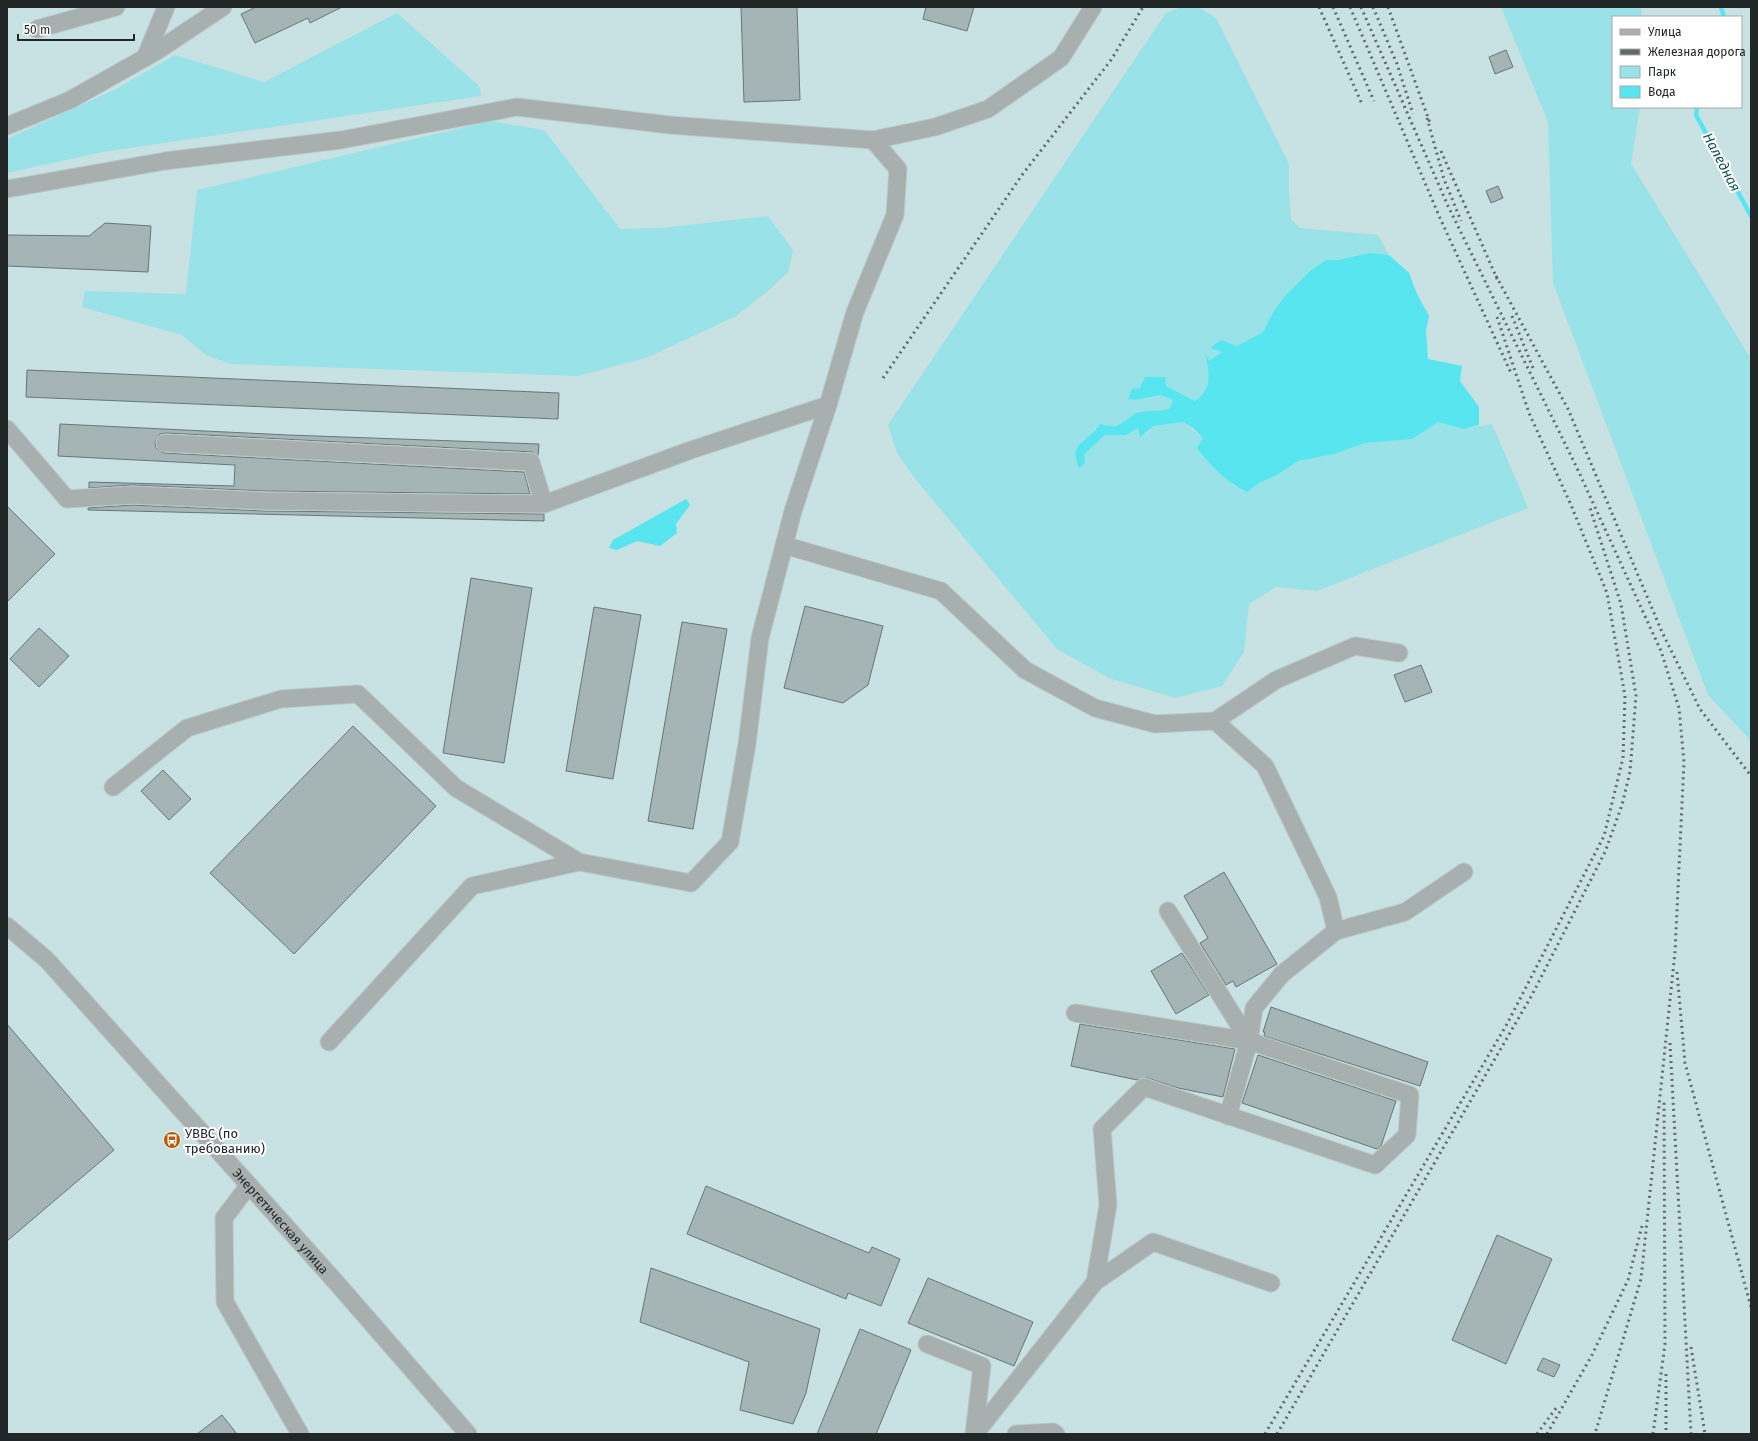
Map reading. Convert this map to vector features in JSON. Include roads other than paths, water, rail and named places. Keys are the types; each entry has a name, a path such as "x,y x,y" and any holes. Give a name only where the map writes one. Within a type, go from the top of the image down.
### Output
{"street":[{"path":"37,29 116,7"},
{"path":"145,58 166,7"},
{"path":"7,126 70,100 145,58 223,7"},
{"path":"7,189 165,161 341,140 516,107 670,125 873,140 935,127 988,109 1061,58 1093,7"},
{"path":"112,787 187,728 281,699 358,694 456,788 578,862 691,883 730,842 747,744 760,638 784,545 793,511 828,405 854,312 895,215 898,169 873,140"},
{"path":"7,429 67,499 132,495 264,501 544,504 691,450 828,405"},
{"path":"165,443 531,462 544,504"},
{"path":"784,545 941,591 1025,670 1095,708 1155,724 1215,721 1276,680 1354,646 1399,652"},
{"path":"1215,721 1265,766 1328,897 1336,932"},
{"path":"329,1042 472,886 578,862"},
{"path":"1228,1116 1249,1041 1254,1008 1282,974 1336,932 1405,912 1464,872"},
{"path":"1168,911 1249,1041"},
{"name":"Энергетическая улица","path":"7,926 47,960 249,1185 468,1434"},
{"path":"1075,1013 1249,1041 1410,1095 1407,1135 1375,1165 1144,1087 1102,1129 1108,1205 1095,1282"},
{"path":"249,1185 224,1218 225,1302 300,1434"},
{"path":"974,1434 1095,1282 1153,1242 1271,1283"},
{"path":"927,1344 982,1366 974,1434"},
{"path":"1016,1434 1054,1432 1056,1434"}],"water":[{"path":"1369,253 1389,255 1409,273 1417,294 1429,316 1426,330 1428,359 1462,366 1460,381 1479,407 1479,425 1464,429 1438,422 1412,439 1365,443 1334,454 1298,461 1277,475 1261,482 1247,492 1219,473 1208,461 1197,448 1203,438 1193,428 1183,422 1154,426 1140,437 1138,428 1126,435 1105,435 1084,455 1085,463 1079,468 1076,457 1076,449 1100,424 1115,426 1121,424 1137,413 1170,408 1173,400 1160,395 1135,400 1128,399 1132,389 1140,388 1145,377 1165,377 1166,386 1195,401 1205,391 1207,385 1208,366 1205,352 1209,361 1222,352 1210,348 1221,340 1237,346 1263,332 1273,312 1286,295 1310,271 1326,260 1338,260"},
{"path":"686,499 690,505 676,524 677,533 660,546 637,541 617,550 609,548 613,540"}],"waterway":[{"name":"Наледная","path":"1721,7 1724,16"},
{"name":"Наледная","path":"1697,108 1696,115 1751,216"}],"railway":[{"path":"883,378 1022,175 1111,60 1143,7"},
{"path":"1319,7 1362,104"},
{"path":"1333,7 1374,101"},
{"path":"1350,7 1440,218 1511,373"},
{"path":"1361,7 1448,206 1577,468 1661,651 1679,708 1684,762 1675,952 1641,1279 1595,1434"},
{"path":"1373,7 1397,64 1413,114"},
{"path":"1388,7 1430,123"},
{"path":"1427,118 1444,179 1461,221"},
{"path":"1441,151 1498,281"},
{"path":"1496,276 1568,409 1662,632 1700,709 1751,776"},
{"path":"1265,1434 1507,1024 1604,836 1623,758 1625,696 1607,593 1571,505 1529,413 1496,314"},
{"path":"1512,316 1533,368"},
{"path":"1277,1434 1532,995 1605,852 1622,805 1630,772 1636,696 1621,604 1590,508"},
{"path":"1677,972 1685,1063 1751,1307"},
{"path":"1670,1043 1691,1434"},
{"path":"1653,1434 1665,1344 1664,1099"},
{"path":"1547,1434 1592,1355 1628,1280 1642,1226"},
{"path":"1691,1347 1705,1434"},
{"path":"1666,1374 1666,1434"},
{"path":"1537,1434 1556,1408"}],"place":[{"name":"УВВС (по требованию)","path":"172,1140"}]}
